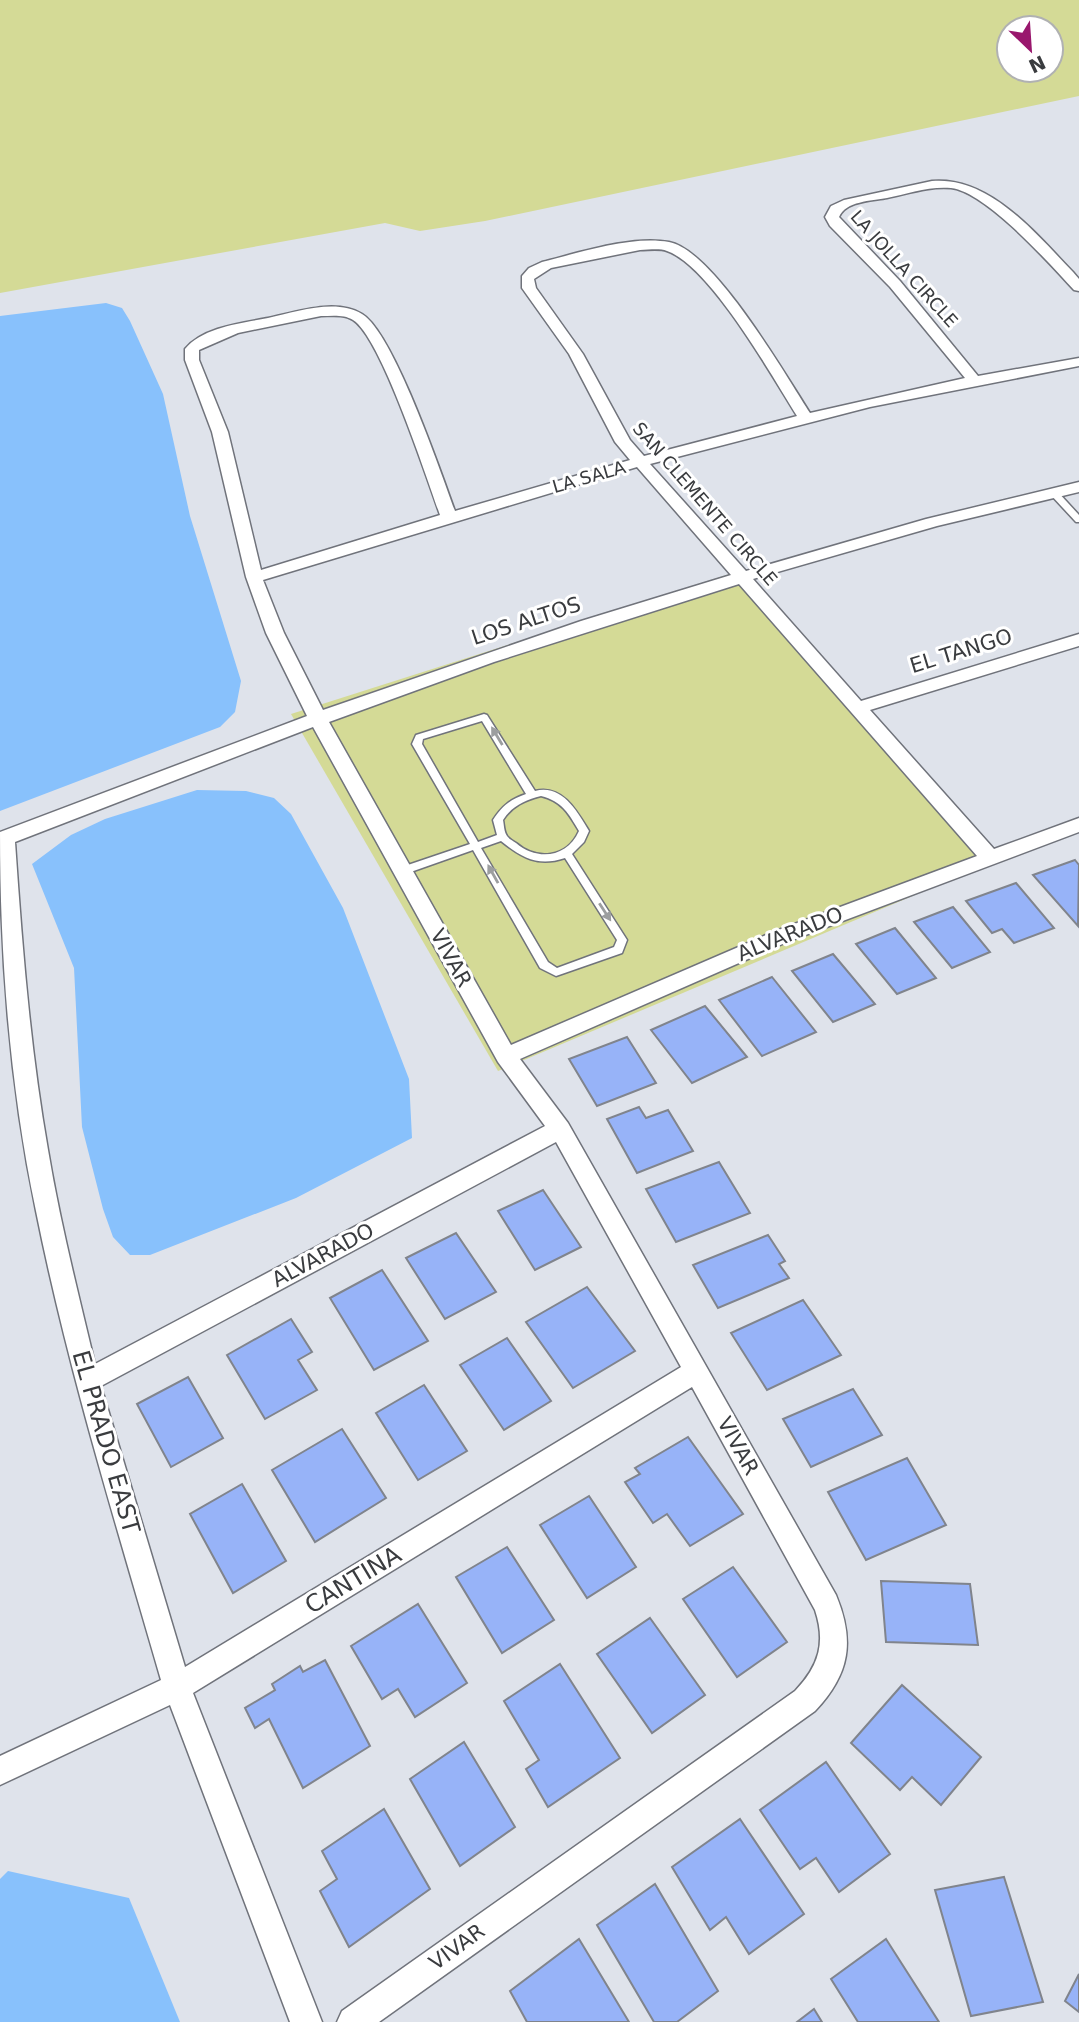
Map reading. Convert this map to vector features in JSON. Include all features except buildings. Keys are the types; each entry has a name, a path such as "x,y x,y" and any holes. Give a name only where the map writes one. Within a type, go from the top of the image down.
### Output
{"street":[{"name":"LA JOLLA CIRCLE","path":"974,380 895,284 835,223 832,217 836,209 849,202 932,185 968,188 981,196 1079,287"},
{"name":"SAN CLEMENTE CIRCLE","path":"806,419 742,321 683,252 666,246 643,246 540,267 527,279 529,288 576,354 617,432 641,463 989,857"},
{"path":"317,717 275,634 254,577 220,432 191,356 196,345 218,334 321,313 339,312 359,317 388,364 410,409 449,517"},
{"name":"LA SALA","path":"254,577 449,517 806,419 974,380 1079,362"},
{"name":"LOS ALTOS","path":"3,839 317,717 544,638 743,576 937,520 1079,487"},
{"name":"EL TANGO","path":"858,708 1079,639"},
{"name":"VIVAR","path":"317,717 506,1056 560,1129 697,1371 826,1604 835,1636 831,1667 825,1679 805,1700 353,2022"},
{"name":"ALVARADO","path":"506,1056 780,937 1079,825"},
{"name":"EL PRADO EAST","path":"3,839 14,978 31,1111 47,1210 87,1381 177,1687 306,2022"},
{"name":"ALVARADO","path":"87,1381 560,1129"},
{"name":"CANTINA","path":"0,1771 177,1687 697,1371"}],"lane":[{"path":"1054,492 1079,520"},
{"path":"532,795 484,718 419,737 417,744 544,965 556,972 618,950 622,940 568,855"},
{"path":"532,795 557,796 566,802 584,831 580,844 568,855 549,858 525,855 502,837 498,820 506,807 522,797 532,795"},
{"path":"402,871 502,837"}],"green space":[{"path":"0,0 1079,0 1079,96 485,221 420,231 385,223 0,293"},
{"path":"733,573 1000,859 498,1071 291,714"}],"water":[{"path":"106,303 122,308 163,394 190,516 241,681 235,712 220,727 0,811 0,316"},
{"path":"197,790 246,791 274,798 291,814 343,908 409,1079 412,1138 296,1198 150,1255 130,1255 113,1237 82,1127 74,968 32,864 71,835 105,819"},
{"path":"8,1871 129,1898 180,2022 0,2022 0,1879"}]}
